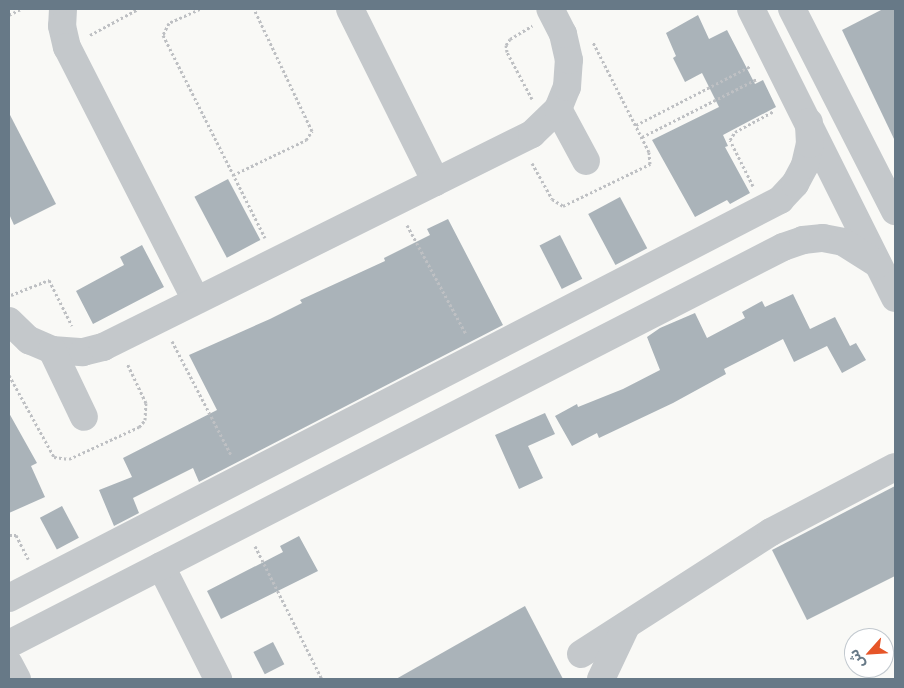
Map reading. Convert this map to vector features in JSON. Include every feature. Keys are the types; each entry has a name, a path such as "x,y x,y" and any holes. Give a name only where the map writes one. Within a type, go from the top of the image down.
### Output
{"street":[{"path":"63,9 62,26 68,47 196,300"},
{"path":"350,9 436,182"},
{"path":"751,9 895,298"},
{"path":"792,9 895,211"},
{"path":"9,321 29,340 52,350 83,352 103,347 436,182 552,117 567,87 569,60 563,34 551,12"},
{"path":"9,598 780,200 795,184 805,165 810,144 803,111"},
{"path":"552,117 586,161"},
{"path":"9,644 783,246 803,240 823,238 843,242 878,264"},
{"path":"580,304 598,342"},
{"path":"52,350 84,417"},
{"path":"581,654 771,532 895,467"},
{"path":"160,566 218,679"},
{"path":"601,679 626,626"},
{"path":"9,664 17,679"}],"path":[{"path":"9,15 22,9"},
{"path":"68,47 138,9"},
{"path":"200,9 169,23 162,35 276,261"},
{"path":"233,176 306,140 312,131 254,9"},
{"path":"551,12 510,39 506,45 506,52 552,117"},
{"path":"636,126 778,61"},
{"path":"642,137 778,61"},
{"path":"764,209 730,140 736,132 803,111"},
{"path":"395,202 478,356"},
{"path":"9,297 49,280 83,352"},
{"path":"160,318 243,477"},
{"path":"9,390 15,387"},
{"path":"243,524 322,679"},
{"path":"9,535 16,535 39,582"}],"building":[{"path":"883,9 895,9 895,141 842,30"},
{"path":"698,15 709,39 727,30 755,84 763,80 776,107 723,135 728,146 725,147 750,193 730,204 727,200 695,217 652,140 719,107 702,73 685,82 673,58 676,56 666,33"},
{"path":"9,113 56,204 14,225 9,214"},
{"path":"228,179 260,240 227,258 194,197"},
{"path":"620,197 647,248 615,265 588,214"},
{"path":"448,219 503,325 199,482 193,468 133,498 139,513 114,526 99,490 132,477 123,458 217,410 189,355 270,319 302,303 300,300 385,261 384,258 430,235 427,229"},
{"path":"560,235 582,279 562,289 540,245"},
{"path":"142,245 164,287 93,324 76,291 124,265 120,257"},
{"path":"793,294 810,329 835,317 850,346 856,343 866,360 842,373 827,346 794,362 783,339 724,369 726,374 673,403 599,438 597,433 572,446 555,416 577,404 578,407 623,389 660,370 647,337 660,328 695,313 707,338 745,318 742,312 762,301 765,307"},
{"path":"9,413 37,463 31,466 45,497 9,513"},
{"path":"545,413 555,434 528,446 543,478 519,489 495,435"},
{"path":"895,486 895,576 807,620 772,550"},
{"path":"62,506 79,538 57,550 40,518"},
{"path":"299,536 318,571 221,619 207,591 283,552 280,546"},
{"path":"525,606 563,679 396,679"},
{"path":"273,642 284,664 265,674 253,652"}]}
